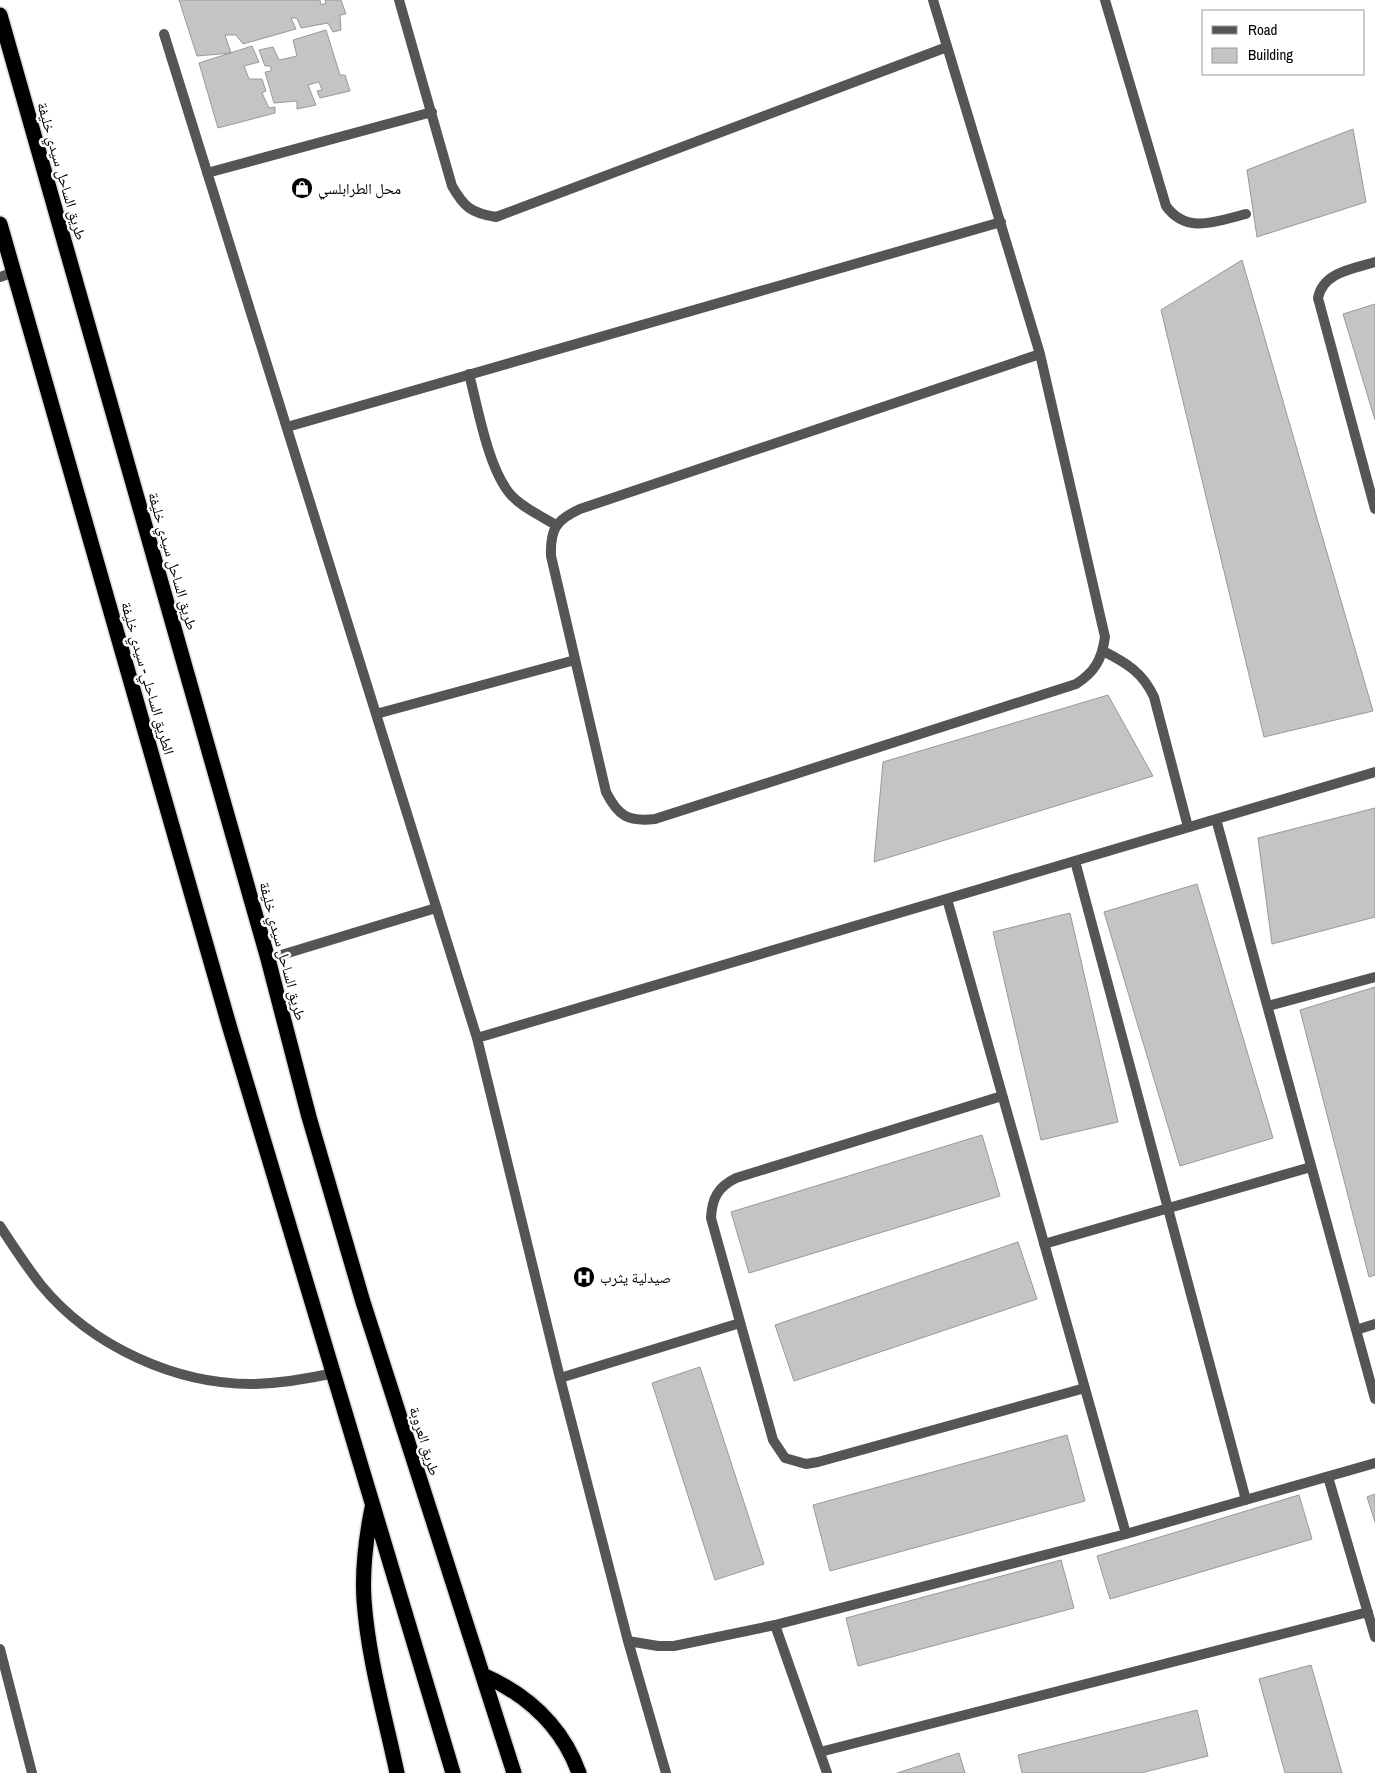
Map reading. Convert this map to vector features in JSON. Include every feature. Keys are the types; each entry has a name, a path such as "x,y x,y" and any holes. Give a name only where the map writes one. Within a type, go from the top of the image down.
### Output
{"highway":[{"name":"طريق الساحل سيدي خليفة","path":"0,15 268,959 309,1117"},
{"name":"الطريق الساحلي- سيدي خليفة","path":"0,224 7,274 334,1373"},
{"name":"طريق العروبة","path":"309,1117 372,1330 514,1773"},
{"path":"334,1373 453,1773"},
{"path":"372,1504 365,1551 364,1598 367,1630 397,1773"},
{"path":"483,1675 510,1689 541,1711 568,1748 579,1773"}],"street":[{"path":"399,0 452,186 462,203 479,214 496,217 511,213 947,46"},
{"path":"933,0 1040,354 1105,637 1098,666 1087,677 1076,684 655,819 640,821 626,817 614,808 606,792 550,556 550,540 556,525 567,515 580,509 1040,354"},
{"path":"1105,0 1166,206 1179,220 1199,225 1246,214"},
{"path":"164,34 477,1038 560,1378 628,1641 666,1773"},
{"path":"207,174 432,112"},
{"path":"287,427 1001,222"},
{"path":"1375,262 1330,277 1324,283 1318,298 1372,488 1375,509"},
{"path":"469,374 497,474 511,495 530,510 556,525"},
{"path":"1103,651 1126,662 1140,673 1148,684 1154,698 1188,827"},
{"path":"376,714 575,660"},
{"path":"477,1038 1375,772"},
{"path":"1216,819 1375,1399"},
{"path":"1075,861 1246,1500"},
{"path":"947,899 1126,1534"},
{"path":"268,959 436,908"},
{"path":"1268,1006 1375,977"},
{"path":"1002,1096 736,1178 725,1184 714,1199 711,1218 773,1440 785,1458 796,1462 818,1462 1085,1388"},
{"path":"1044,1244 1311,1167"},
{"path":"0,1226 42,1286 70,1314 102,1339 137,1358 175,1372 214,1381 254,1384 294,1381 334,1373"},
{"path":"560,1378 740,1323"},
{"path":"1356,1330 1375,1324"},
{"path":"628,1641 658,1646 674,1646 774,1625 1126,1534 1375,1463"},
{"path":"1328,1477 1375,1637"},
{"path":"820,1752 1368,1612"},
{"path":"774,1625 827,1773"},
{"path":"0,1649 32,1773"}],"building":[{"path":"179,0 320,0 321,5 326,3 325,0 341,0 346,14 340,15 341,30 333,32 328,23 301,28 297,18 291,18 296,29 243,44 236,35 225,35 231,53 197,56"},
{"path":"326,30 340,75 345,75 350,91 320,98 317,91 322,90 319,82 308,85 316,105 297,109 297,101 274,103 265,72 271,71 271,66 265,66 259,50 273,47 279,60 297,56 293,40"},
{"path":"252,46 259,62 244,66 249,79 262,79 266,91 262,93 269,108 275,107 275,113 218,128 199,63"},
{"path":"1353,129 1366,202 1257,237 1247,170"},
{"path":"1242,260 1373,711 1264,737 1161,310"},
{"path":"1375,304 1375,420 1343,314"},
{"path":"1108,695 1153,776 874,862 883,762"},
{"path":"1375,808 1375,917 1272,944 1258,838"},
{"path":"1197,884 1273,1138 1180,1166 1104,912"},
{"path":"1070,913 1118,1122 1041,1140 993,932"},
{"path":"1375,987 1375,1275 1369,1277 1300,1010"},
{"path":"982,1135 1000,1196 749,1273 731,1212"},
{"path":"1018,1242 1037,1299 794,1381 775,1325"},
{"path":"700,1367 764,1564 715,1580 652,1383"},
{"path":"1067,1435 1085,1501 830,1571 813,1505"},
{"path":"1375,1494 1375,1522 1367,1497"},
{"path":"1299,1495 1312,1539 1110,1599 1097,1556"},
{"path":"1061,1560 1074,1608 858,1666 846,1618"},
{"path":"1311,1665 1342,1773 1285,1773 1259,1679"},
{"path":"1197,1710 1208,1756 1141,1773 1022,1773 1018,1755"},
{"path":"959,1753 965,1773 897,1773"}],"place":[{"name":"محل الطرابلسي","path":"302,188"},
{"name":"صيدلية يثرب","path":"584,1277"}]}
